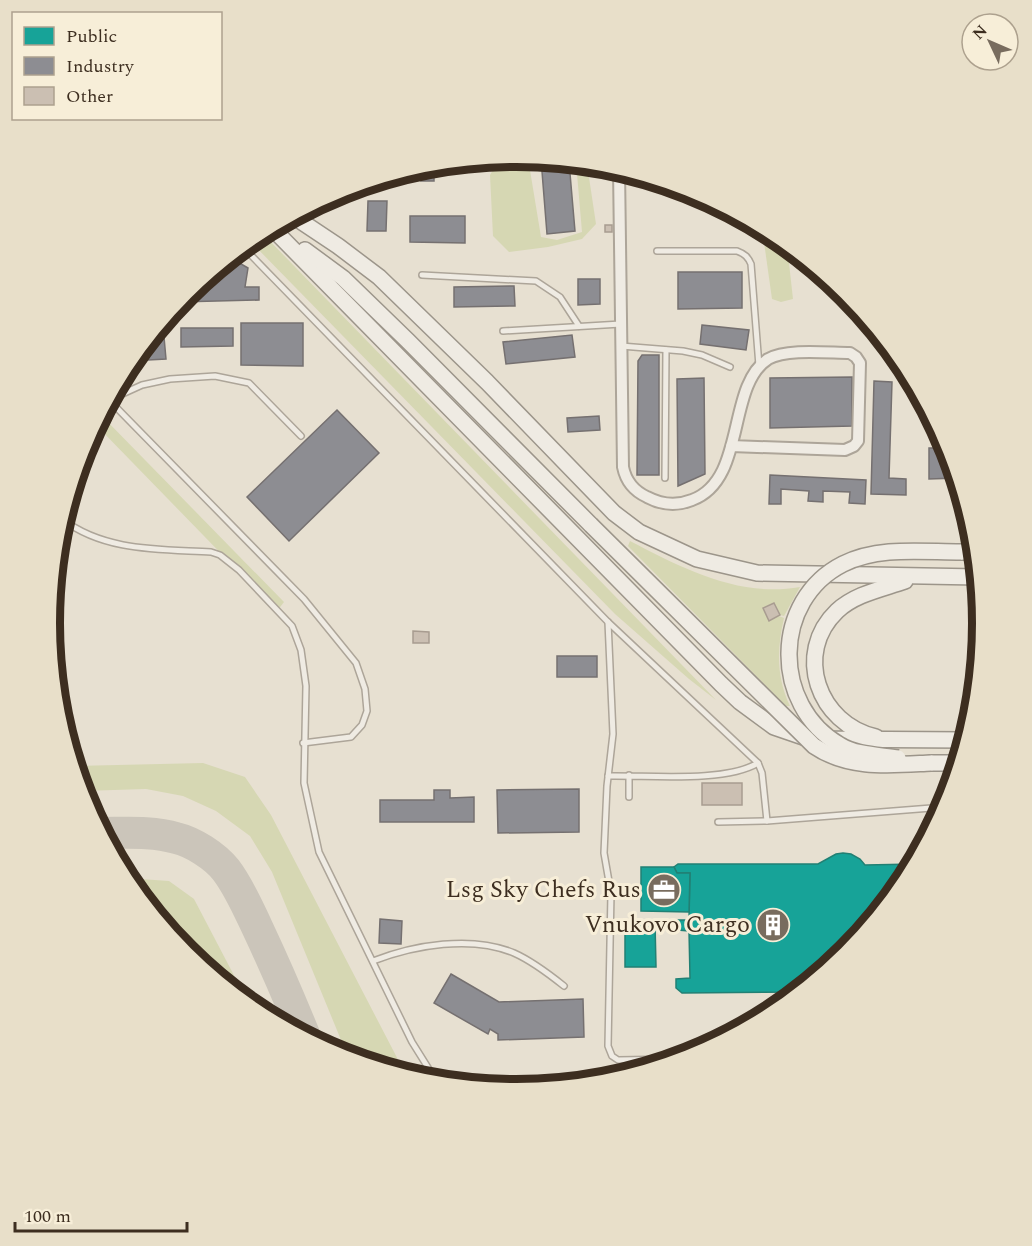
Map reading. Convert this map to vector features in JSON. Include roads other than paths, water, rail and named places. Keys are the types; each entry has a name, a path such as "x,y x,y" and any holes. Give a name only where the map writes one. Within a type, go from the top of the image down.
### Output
{"main road":[{"path":"301,221 379,277 487,382 614,513 639,532 696,558 747,572 969,577"},
{"path":"280,233 343,278 814,746 840,759 867,764 950,763"},
{"path":"279,234 721,684 758,717 774,727 810,739 956,740"},
{"path":"931,763 857,751 841,746 821,731 803,709 794,690 788,660 789,639 794,619 811,591 822,578 845,563 880,553 966,552"},
{"path":"912,741 871,736 853,728 838,717 827,704 819,689 815,656 824,628 844,605 859,596 918,577"}],"street":[{"path":"619,179 623,467 625,477 635,490 660,503 679,504 696,498 710,488 722,470 731,446 749,382 769,359 785,354 850,353 860,363 858,441 854,446 845,450 731,446"}],"lane":[{"path":"657,251 737,251 744,253 751,264 759,368"},
{"path":"249,253 608,622 758,763 762,773 767,821"},
{"path":"422,274 536,281 560,297 579,326"},
{"path":"503,331 621,324"},
{"path":"621,346 702,355 730,367"},
{"path":"665,478 666,350"},
{"path":"121,394 142,385 170,379 215,376 249,383 300,436"},
{"path":"115,406 304,599 356,663 365,689 367,711 362,725 351,736 303,743"},
{"path":"72,524 99,538 134,548 212,552 220,555 239,570 292,626 301,650 306,686 303,783 319,852 412,1042 429,1070"},
{"path":"608,622 613,734 608,776 604,853 611,893 608,1046 612,1056 618,1060 647,1060"},
{"path":"608,776 716,775 743,770 758,763"},
{"path":"629,775 629,797"},
{"path":"718,822 767,821 933,808"},
{"path":"373,961 419,947 486,946 513,953 535,965 564,986"}],"place":[{"name":"Lsg Sky Chefs Rus","path":"664,890"},
{"name":"Vnukovo Cargo","path":"773,925"}]}
